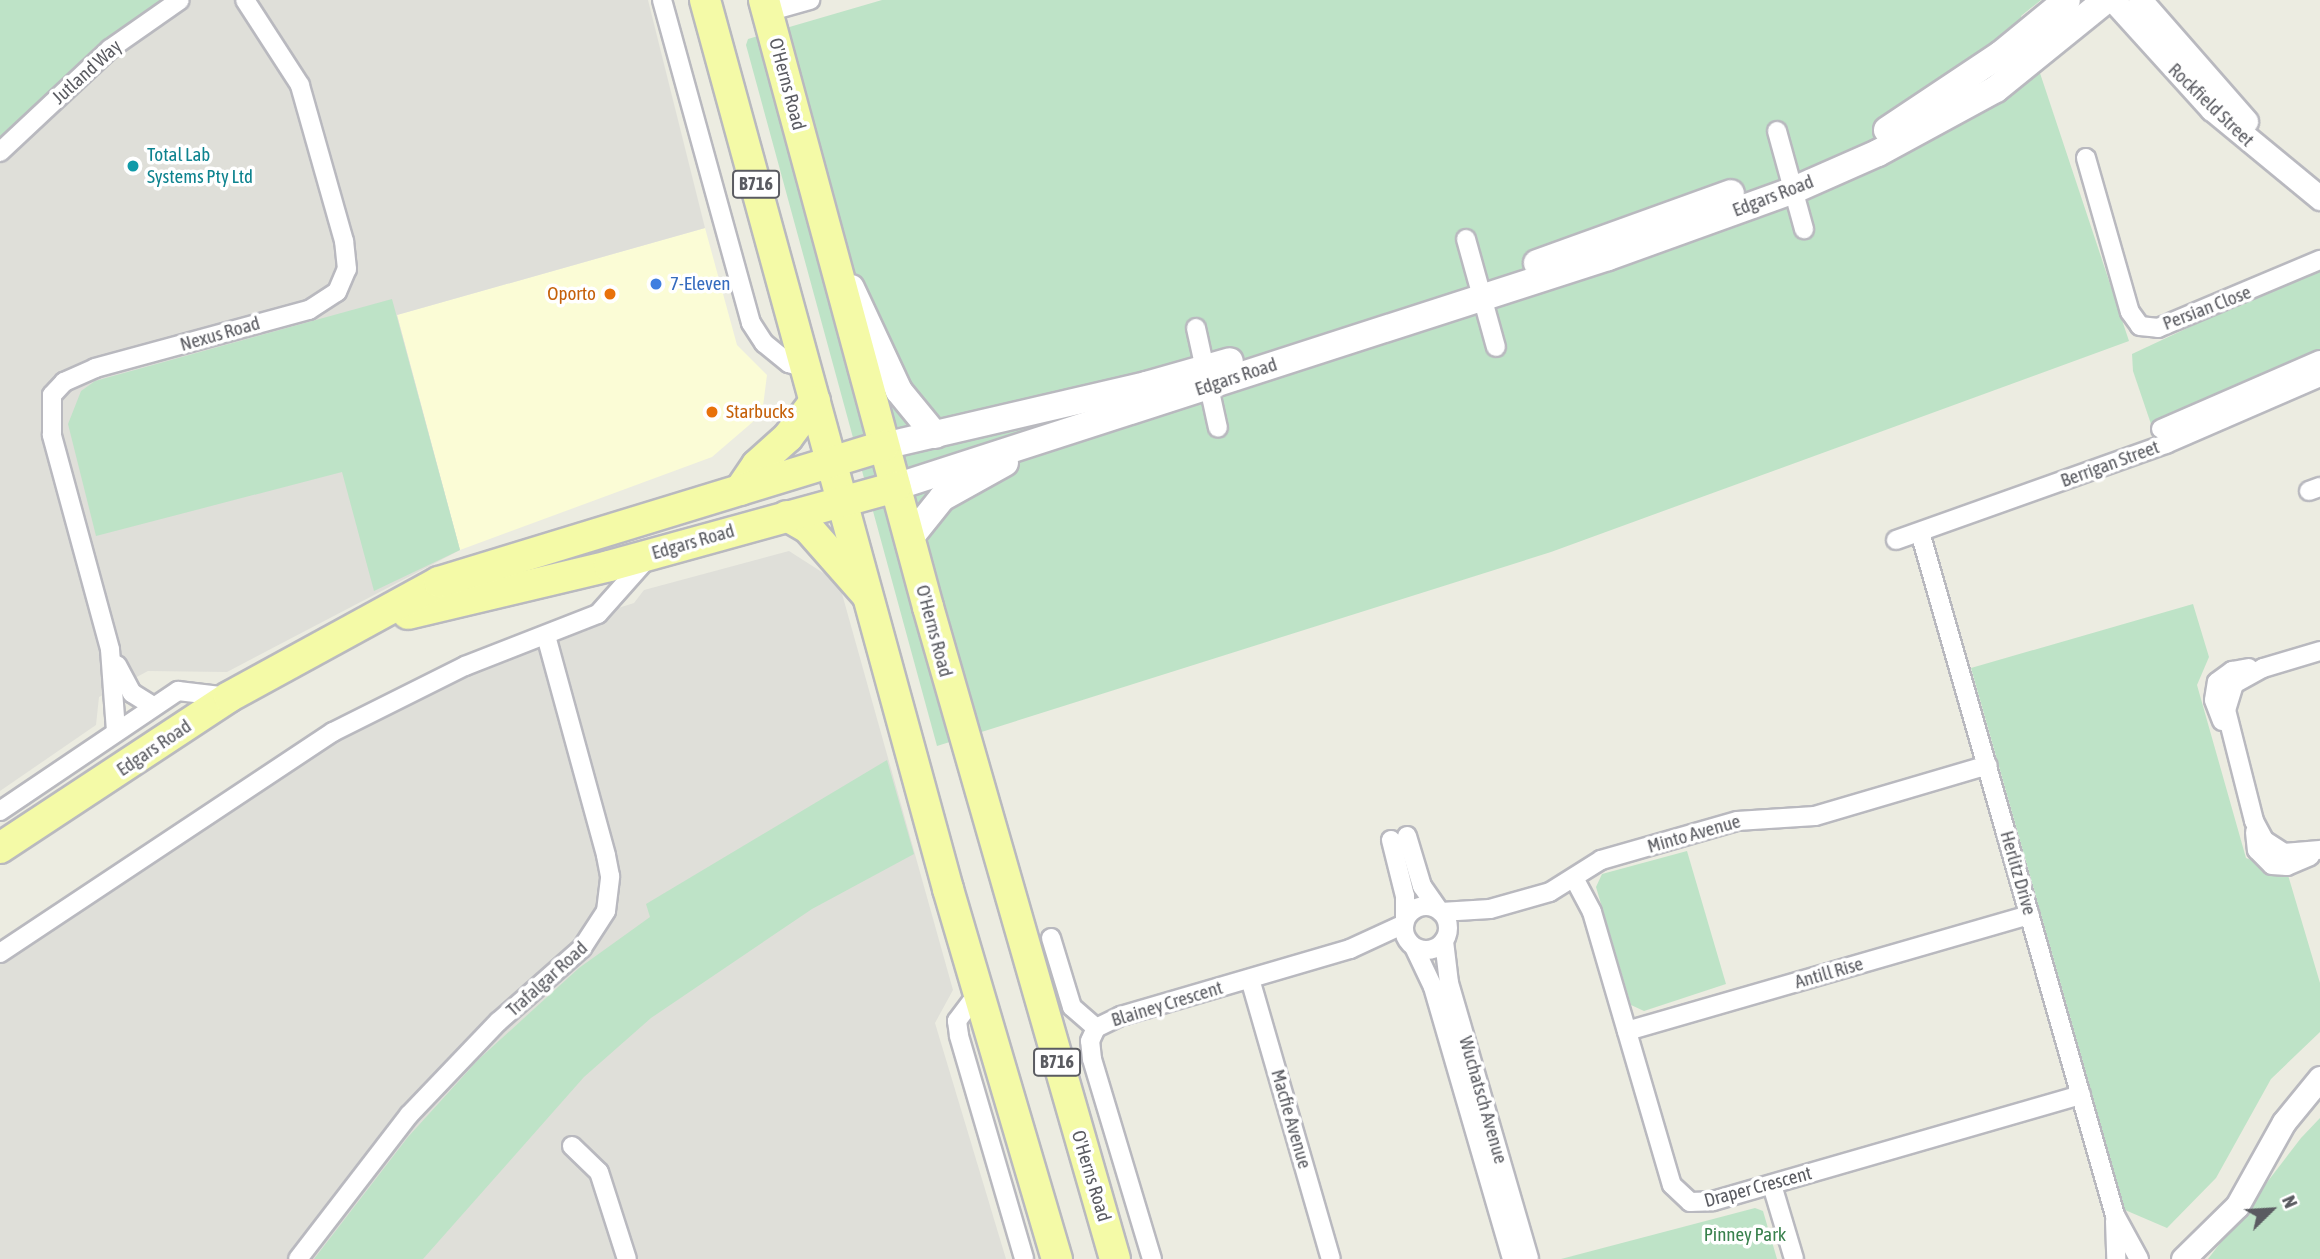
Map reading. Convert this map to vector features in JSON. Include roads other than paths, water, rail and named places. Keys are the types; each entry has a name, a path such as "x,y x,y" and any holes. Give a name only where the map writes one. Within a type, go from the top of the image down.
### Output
{"main road":[{"name":"B716","path":"705,0 978,993 1057,1259"},
{"name":"Edgars Road","path":"1792,182 1896,125 2001,54 2067,0"},
{"name":"Edgars Road","path":"318,646 454,600 654,553 895,487 1052,436 1206,377 1481,291 1878,153 1996,89 2106,0"},
{"name":"O'Herns Road","path":"766,6 909,539 1115,1259"},
{"path":"829,242 899,391 935,435"},
{"name":"Edgars Road","path":"0,848 64,810 229,697 409,596 468,571 884,446 1206,377"},
{"path":"740,491 757,465 788,437 815,401"},
{"path":"909,539 942,498 1052,436"},
{"path":"787,516 808,528 869,597"},
{"name":"Edgars Road","path":"0,862 64,810"}],"street":[{"name":"Jutland Way","path":"0,152 110,49 180,0"},
{"name":"Nexus Road","path":"116,731 110,649 52,435 52,395 64,382 95,368 309,310 337,292 347,269 344,241 300,85 245,0"},
{"path":"662,0 751,323 764,343 789,363 806,369"},
{"path":"766,6 810,0"},
{"name":"Rockfield Street","path":"2113,0 2212,109 2320,198"},
{"name":"Rockfield Street","path":"2140,0 2236,111 2320,180"},
{"path":"1777,131 1804,229"},
{"name":"Persian Close","path":"2086,158 2130,312 2140,326 2158,328 2320,260"},
{"path":"1466,239 1496,347"},
{"path":"1196,328 1218,428"},
{"name":"Berrigan Street","path":"2164,437 2320,360"},
{"name":"Berrigan Street","path":"1896,540 2320,377"},
{"name":"Herlitz Drive","path":"1920,532 2115,1215 2139,1259"},
{"path":"0,953 334,732 465,666 604,609 623,582 654,553"},
{"name":"Trafalgar Road","path":"298,1259 409,1115 498,1022 592,938 606,911 610,884 606,855 546,635"},
{"name":"Nexus Road","path":"110,649 132,693 153,706"},
{"path":"2320,651 2263,668 2229,690 2229,732 2254,821 2257,850 2272,865 2287,866 2320,850"},
{"path":"0,811 153,706 189,690 229,697"},
{"name":"Minto Avenue","path":"1439,911 1490,909 1550,892 1601,860 1737,821 1815,816 1988,765"},
{"path":"1399,838 1422,887 1439,911 1448,925 1445,940 1434,949 1413,946 1405,922 1399,838"},
{"name":"Draper Crescent","path":"1574,878 1592,912 1676,1194 1700,1203 1772,1185 2081,1095"},
{"path":"1405,922 1416,908 1439,911"},
{"name":"Minto Avenue","path":"1445,940 1490,909"},
{"name":"Antill Rise","path":"1627,1031 2030,915"},
{"name":"Blainey Crescent","path":"1152,1259 1092,1059 1090,1041 1096,1028 1121,1016 1350,949 1405,922"},
{"path":"1051,937 1072,1007 1096,1028"},
{"name":"Wuchatsch Avenue","path":"1445,940 1449,983 1529,1259"},
{"name":"Blainey Crescent","path":"1350,949 1413,946"},
{"name":"Wuchatsch Avenue","path":"1413,946 1433,987 1512,1259"},
{"name":"Macfie Avenue","path":"1250,979 1331,1259"},
{"path":"978,993 957,1021 959,1036 1024,1259"},
{"path":"2181,1257 2237,1206 2284,1122 2320,1078"},
{"path":"572,1146 599,1172 627,1259"},
{"path":"1772,1185 1794,1259"},
{"name":"Herlitz Drive","path":"2115,1215 2116,1259"}],"place":[{"name":"Total Lab Systems Pty Ltd","path":"133,166"},
{"name":"7-Eleven","path":"656,284"},
{"name":"Oporto","path":"610,294"},
{"name":"Starbucks","path":"712,412"}],"park label":[{"name":"Pinney Park","path":"1745,1235"}]}
